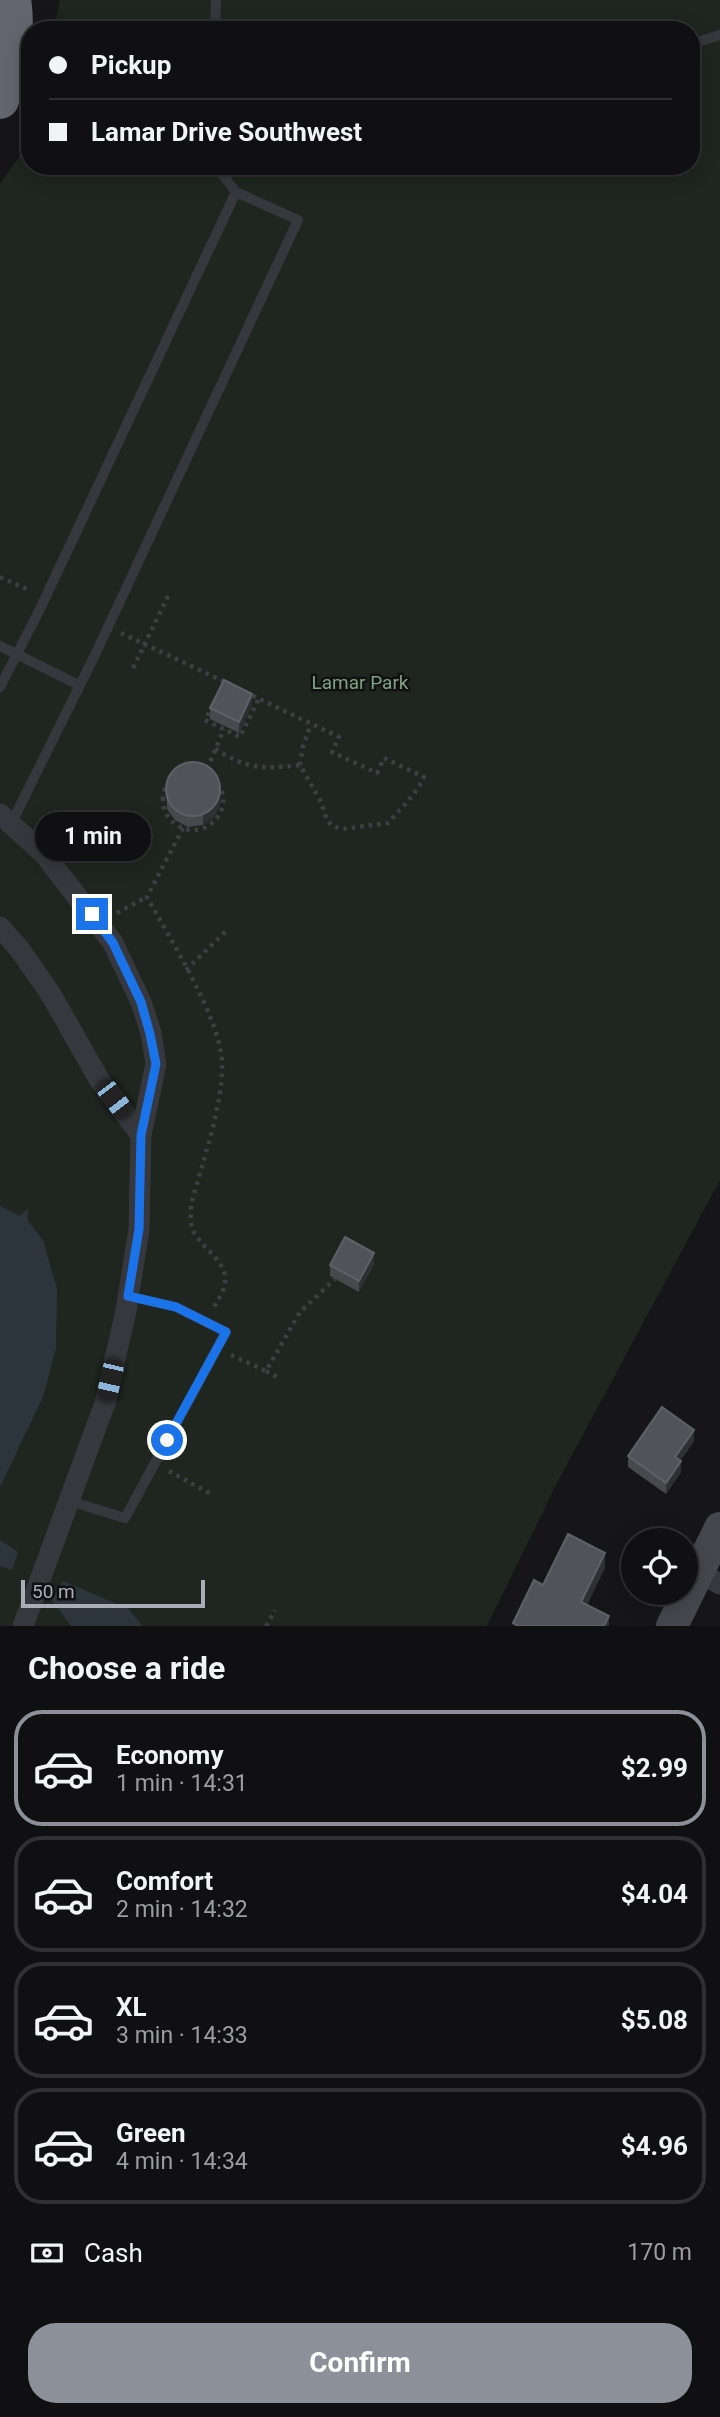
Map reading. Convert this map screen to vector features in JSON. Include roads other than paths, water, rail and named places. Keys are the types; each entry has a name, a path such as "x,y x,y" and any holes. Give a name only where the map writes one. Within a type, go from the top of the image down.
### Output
{"highway":[{"path":"0,100 6,86 15,15 12,0"}],"main road":[{"path":"672,1626 709,1578 720,1528"}],"street":[{"path":"5,819 44,854 113,943 141,1002 156,1064 141,1135 139,1229 105,1403 23,1626"},
{"path":"0,927 50,993 100,1081 141,1135"}],"lane":[{"path":"215,21 216,0"},
{"path":"700,41 720,35"},
{"path":"5,819 108,627 298,220 236,192 223,175"},
{"path":"0,687 236,192"},
{"path":"0,646 79,685"},
{"path":"69,1501 125,1518 226,1332 176,1307 128,1296"}],"park label":[{"name":"Lamar Park","path":"360,682"}]}
